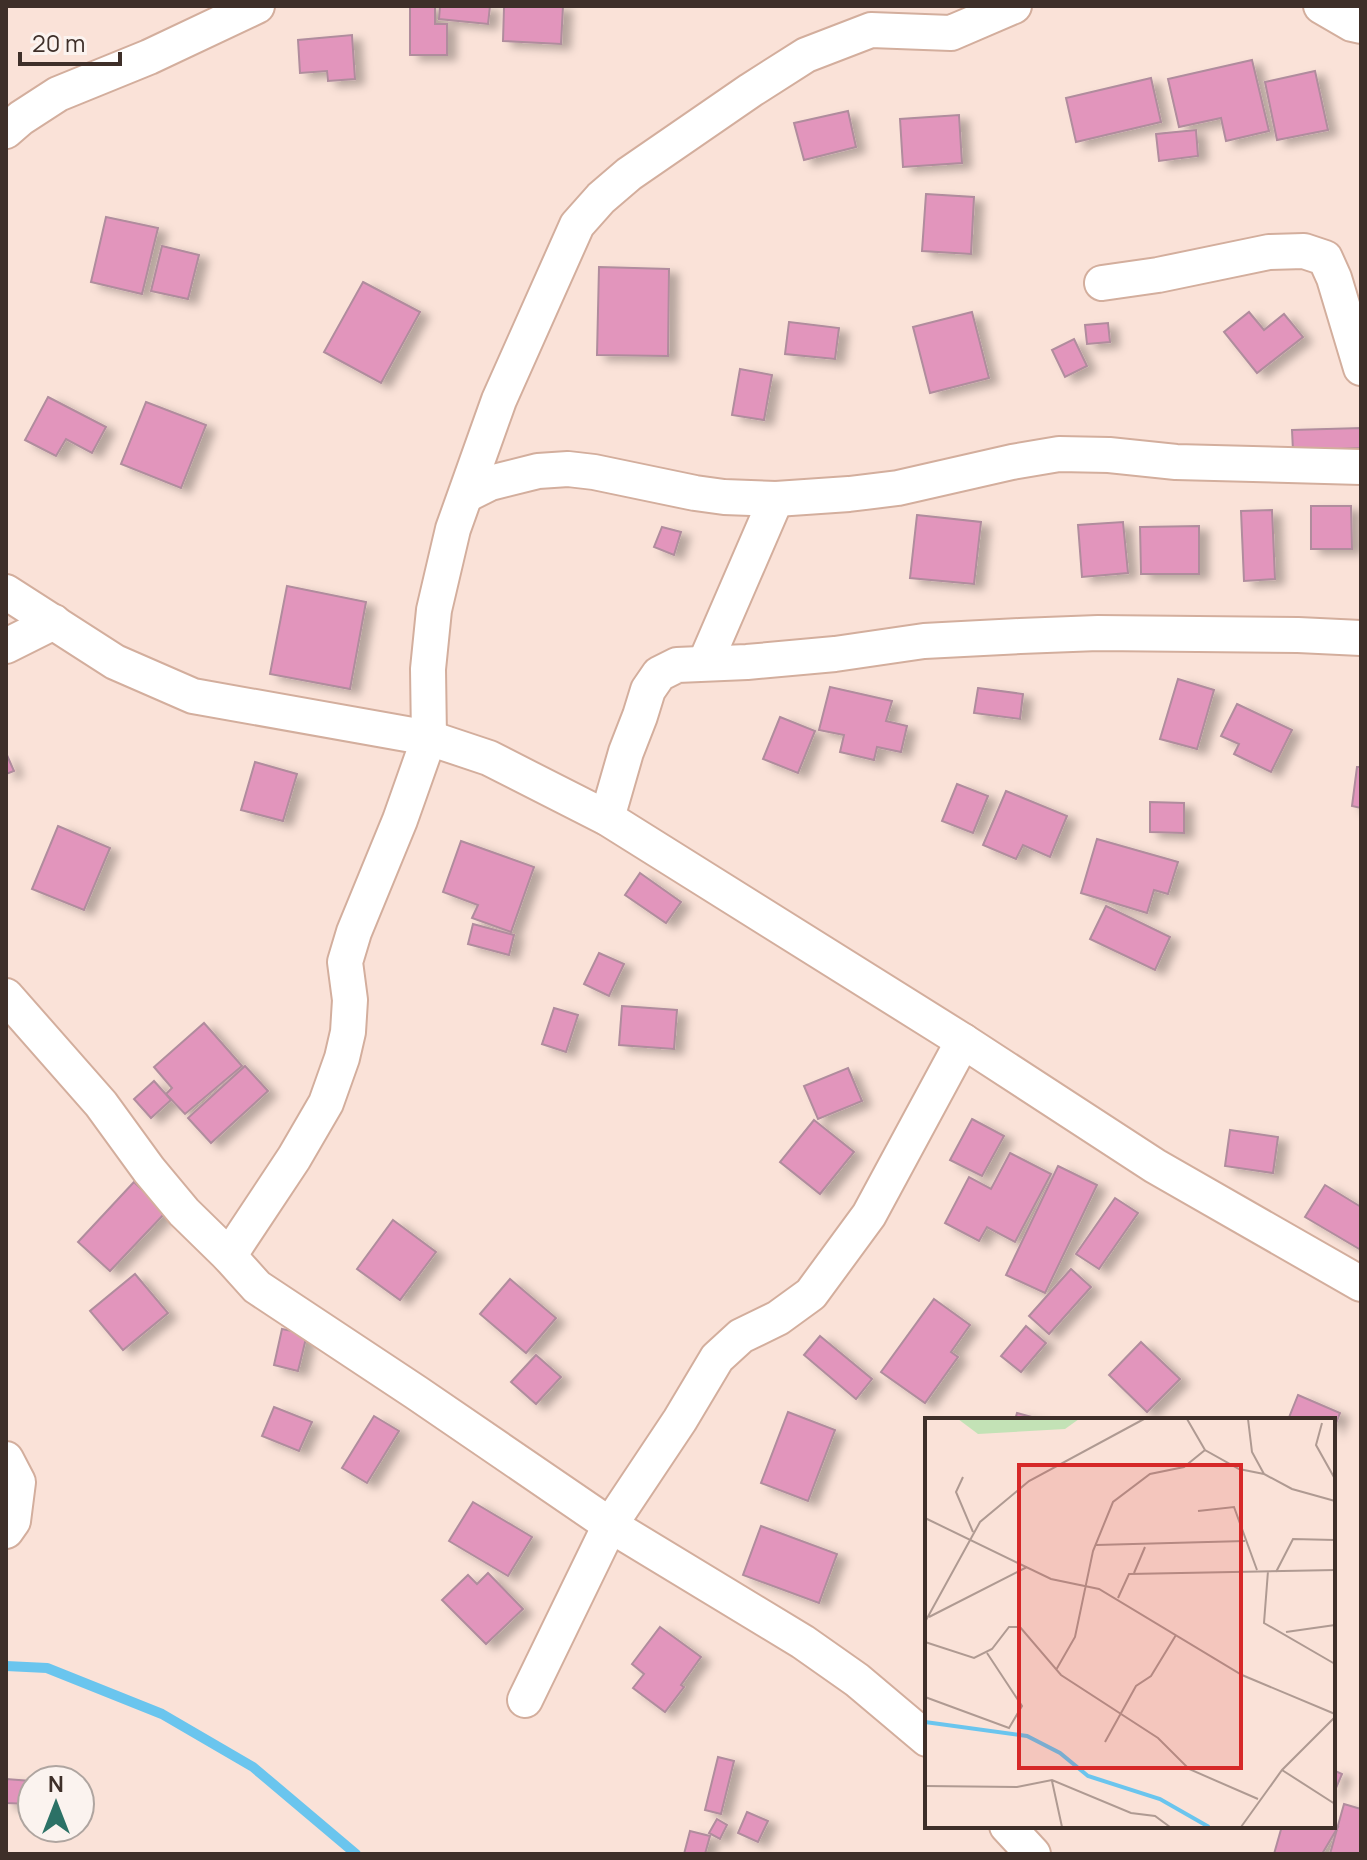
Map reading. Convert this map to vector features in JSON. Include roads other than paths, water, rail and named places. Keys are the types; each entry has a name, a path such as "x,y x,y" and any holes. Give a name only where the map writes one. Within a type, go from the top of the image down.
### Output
{"street":[{"path":"6,131 58,94 149,57 257,6"},
{"path":"229,1256 294,1158 326,1103 342,1058 350,1000 345,962 429,738 428,669 434,610 453,529 499,400 577,225 601,198 629,174 806,55 871,30 951,33 1014,6"},
{"path":"1321,6 1361,26"},
{"path":"1102,283 1269,252 1304,251 1325,258 1361,368"},
{"path":"466,495 490,483 538,471 568,469 695,493 776,499 898,488 1059,454 1109,455 1176,462 1361,467"},
{"path":"705,663 776,499"},
{"path":"6,592 115,662 193,696 429,738 489,758 607,818 963,1041 1155,1166 1361,1284"},
{"path":"6,646 54,622"},
{"path":"607,818 648,690 659,674 677,665 835,654 924,641 1020,636 1098,633 1361,638"},
{"path":"6,996 101,1104 184,1212 257,1287 610,1525 803,1642 857,1680 925,1737"},
{"path":"525,1700 610,1525 717,1358 741,1336 778,1318 811,1294 869,1215 963,1041"},
{"path":"6,1459 18,1482 13,1521 6,1531"},
{"path":"1009,1828 1033,1854"}],"waterway":[{"path":"6,1666 47,1668 162,1714 253,1767 356,1854"}]}
